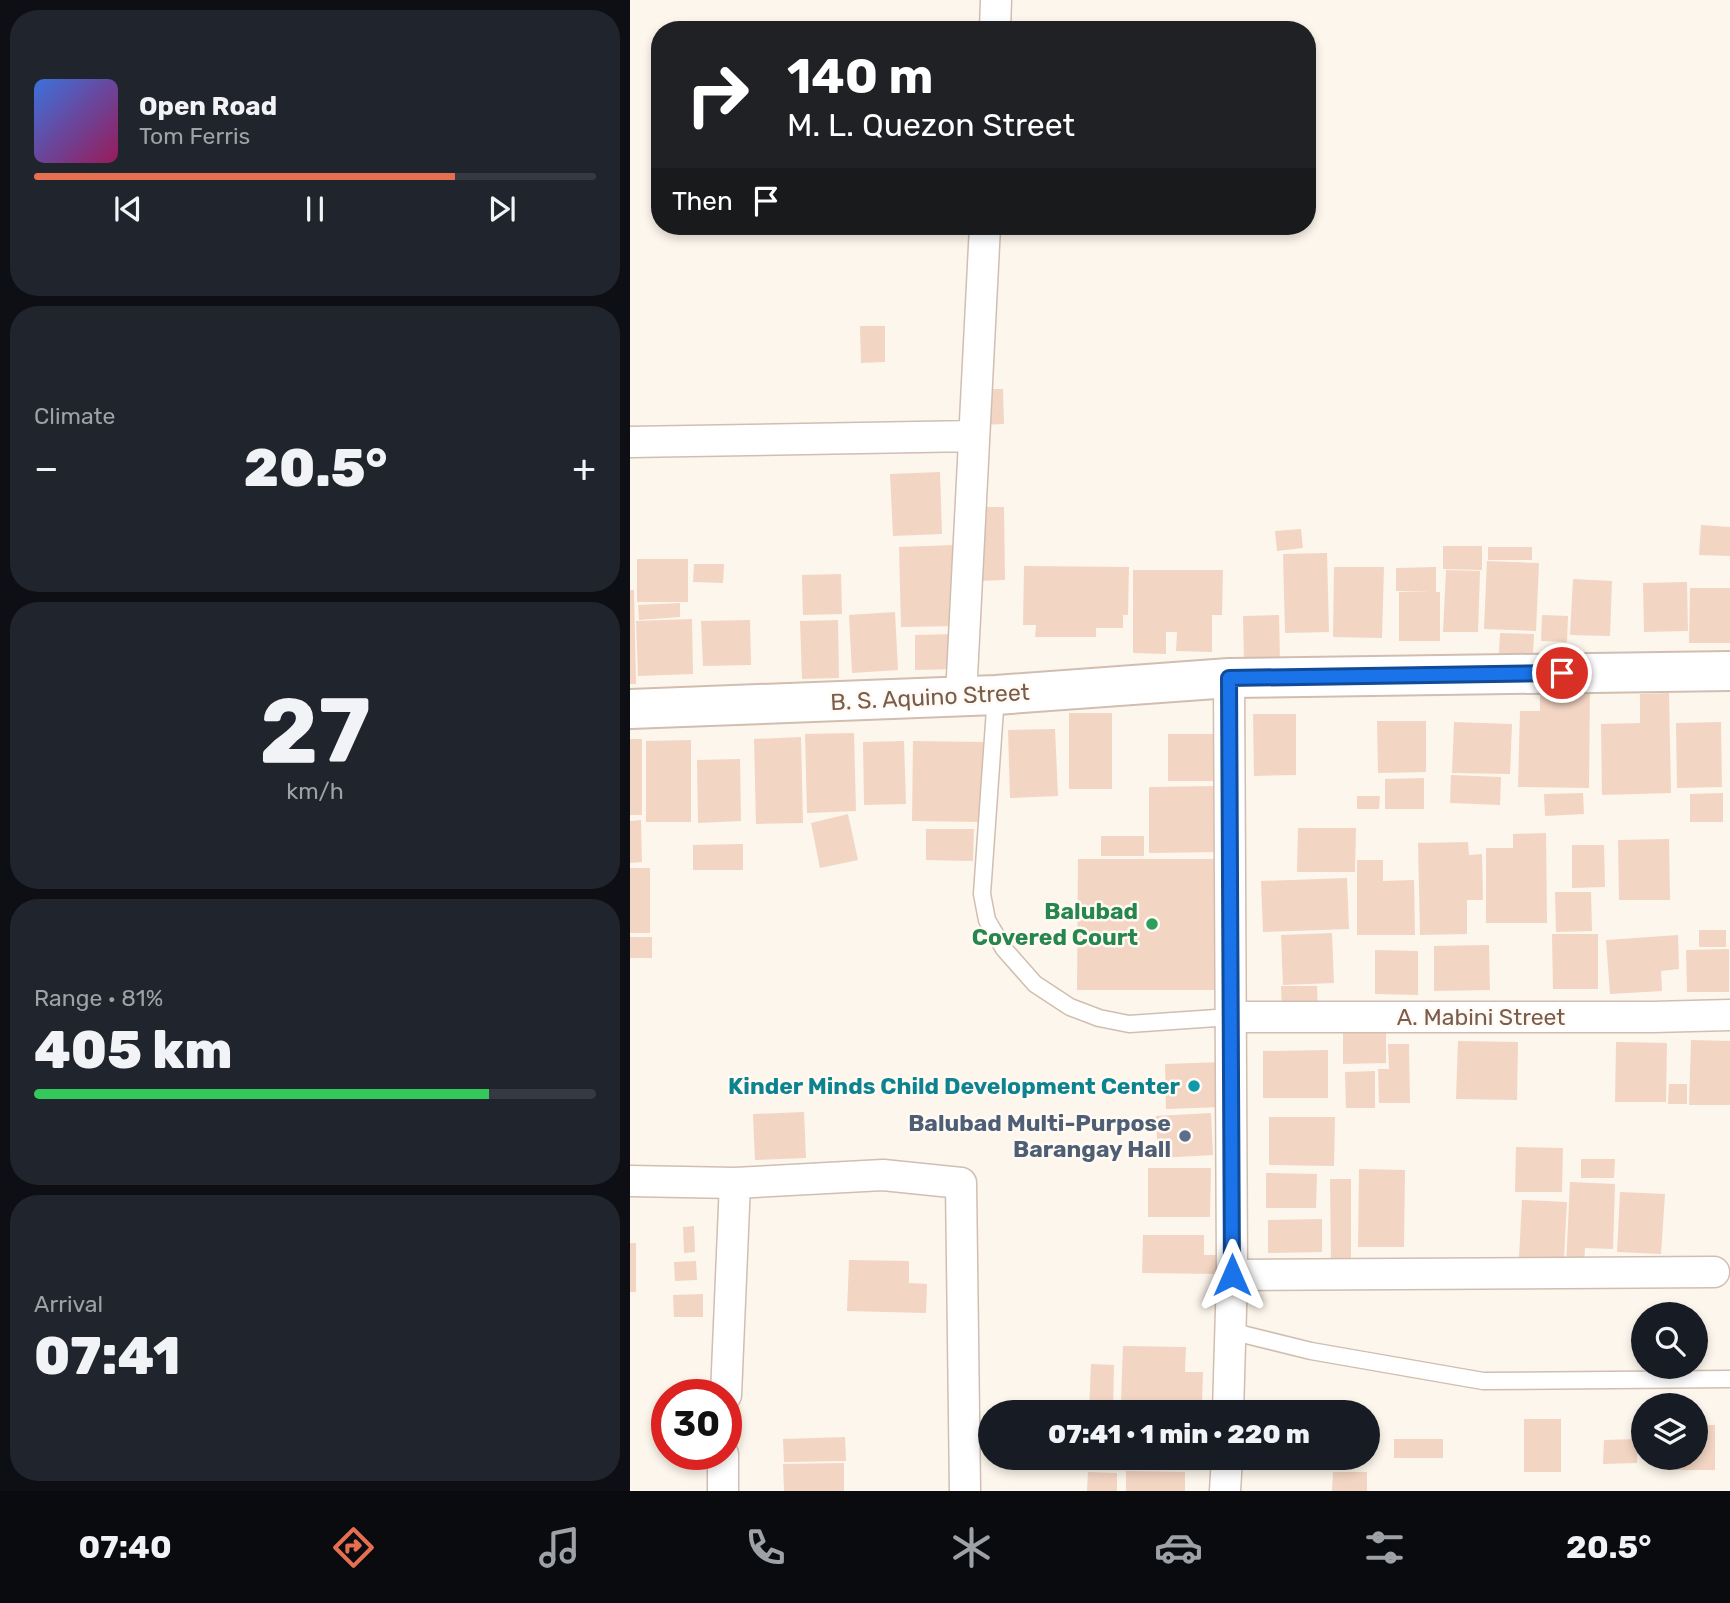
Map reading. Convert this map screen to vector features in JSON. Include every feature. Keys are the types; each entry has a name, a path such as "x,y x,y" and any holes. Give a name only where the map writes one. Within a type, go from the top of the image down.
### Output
{"street":[{"path":"995,21 996,0"},
{"path":"978,695 974,436 985,235"},
{"path":"630,442 974,436"},
{"name":"B. S. Aquino Street","path":"630,709 757,706 978,695 1229,678 1730,671"},
{"path":"1228,1400 1232,1275 1229,678"},
{"name":"A. Mabini Street","path":"1231,1017 1730,1015"},
{"path":"630,1181 735,1184 883,1175 961,1182 965,1491"},
{"path":"727,1379 735,1184"},
{"path":"1232,1275 1714,1272"},
{"path":"723,1470 723,1491"},
{"path":"1226,1491 1227,1470"}],"lane":[{"path":"978,695 982,894 987,920 1004,949 1035,984 1070,1007 1100,1018 1129,1024 1231,1017"},
{"path":"1230,1331 1311,1352 1483,1381 1730,1379"}],"building":[{"path":"860,326 885,326 885,362 861,363"},
{"path":"980,389 1003,389 1004,424 981,425"},
{"path":"940,472 942,534 893,536 890,474"},
{"path":"976,507 1004,507 1005,580 977,581"},
{"path":"1701,525 1730,527 1730,556 1699,555"},
{"path":"1301,529 1303,548 1277,551 1275,531"},
{"path":"955,545 957,626 901,627 899,547"},
{"path":"1443,546 1482,546 1482,570 1443,569"},
{"path":"1488,547 1532,547 1532,560 1488,560"},
{"path":"1327,553 1329,632 1285,633 1283,554"},
{"path":"637,559 688,559 688,602 637,602"},
{"path":"1487,561 1539,563 1536,631 1484,629"},
{"path":"694,564 724,564 723,583 693,582"},
{"path":"1024,566 1129,567 1128,615 1123,615 1123,628 1096,628 1096,637 1035,637 1036,625 1023,625"},
{"path":"1334,567 1384,567 1382,638 1333,637"},
{"path":"1436,567 1436,592 1440,592 1440,641 1399,641 1399,592 1431,591 1396,591 1396,568"},
{"path":"1133,570 1223,570 1222,615 1212,615 1212,652 1176,651 1177,632 1166,632 1166,654 1133,653"},
{"path":"1446,570 1480,571 1478,632 1443,632"},
{"path":"841,574 842,614 803,615 802,575"},
{"path":"1573,579 1612,581 1610,636 1570,635"},
{"path":"1687,582 1688,631 1644,632 1643,583"},
{"path":"1690,588 1730,588 1730,643 1689,643"},
{"path":"630,590 634,590 636,684 630,684"},
{"path":"680,603 680,617 639,620 638,605"},
{"path":"895,612 898,670 852,673 849,615"},
{"path":"1279,615 1280,661 1244,662 1243,616"},
{"path":"1542,615 1568,616 1567,642 1541,641"},
{"path":"692,619 693,674 638,676 636,621"},
{"path":"750,620 751,665 703,666 701,621"},
{"path":"838,620 839,678 802,679 800,621"},
{"path":"1500,633 1534,634 1533,654 1499,653"},
{"path":"956,634 957,669 915,670 915,635"},
{"path":"1540,685 1590,686 1589,788 1518,787 1520,711 1540,711"},
{"path":"1669,693 1671,793 1602,795 1601,724 1640,723 1640,694"},
{"path":"1069,713 1112,713 1112,789 1069,789"},
{"path":"1253,714 1296,714 1296,775 1254,776"},
{"path":"1377,721 1426,721 1426,772 1378,773"},
{"path":"1454,722 1512,724 1510,774 1452,773"},
{"path":"1721,722 1722,787 1677,788 1676,723"},
{"path":"1055,729 1058,796 1010,798 1008,730"},
{"path":"854,733 856,811 807,813 805,734"},
{"path":"1168,734 1220,734 1220,781 1168,781"},
{"path":"801,737 803,823 756,824 754,739"},
{"path":"630,739 642,739 642,815 630,815"},
{"path":"691,740 691,822 646,822 646,741"},
{"path":"904,741 906,804 864,805 863,742"},
{"path":"913,741 983,742 983,822 912,821"},
{"path":"740,759 741,821 698,823 697,760"},
{"path":"1451,775 1501,777 1500,805 1450,803"},
{"path":"1424,778 1424,809 1385,809 1385,779"},
{"path":"1220,786 1220,852 1149,853 1149,787"},
{"path":"1583,793 1584,814 1545,816 1544,794"},
{"path":"1723,793 1723,822 1690,822 1690,794"},
{"path":"1357,796 1380,796 1379,809 1357,809"},
{"path":"848,814 858,860 820,868 811,823"},
{"path":"641,820 642,862 630,863 630,821"},
{"path":"1298,828 1356,828 1355,872 1297,872"},
{"path":"926,829 974,829 973,861 926,860"},
{"path":"1546,833 1547,923 1486,923 1486,848 1513,848 1513,834"},
{"path":"1101,836 1144,836 1144,856 1101,856"},
{"path":"1669,839 1670,900 1619,900 1618,840"},
{"path":"1468,842 1469,855 1482,854 1483,900 1467,900 1467,934 1420,935 1418,843"},
{"path":"743,844 743,870 693,870 693,845"},
{"path":"1572,845 1604,845 1605,887 1572,888"},
{"name":"Balubad Covered Court","path":"1078,859 1227,859 1226,990 1077,990"},
{"path":"1357,860 1383,860 1383,881 1414,880 1415,935 1357,935"},
{"path":"630,868 650,868 650,933 630,933"},
{"path":"1347,878 1349,929 1263,932 1261,881"},
{"path":"1555,892 1591,892 1592,931 1556,932"},
{"path":"1699,930 1726,930 1726,947 1699,947"},
{"path":"1332,933 1334,983 1283,985 1281,935"},
{"path":"1552,934 1598,934 1598,989 1553,989"},
{"path":"1678,935 1679,969 1661,971 1662,991 1610,994 1606,940"},
{"path":"630,937 652,937 652,958 630,958"},
{"path":"1489,945 1490,990 1434,991 1434,946"},
{"path":"1729,949 1729,992 1687,992 1686,950"},
{"path":"1375,950 1418,951 1418,995 1375,994"},
{"path":"1281,986 1317,986 1318,1013 1282,1014"},
{"path":"1386,1030 1386,1063 1343,1064 1343,1031"},
{"path":"1691,1040 1730,1041 1730,1105 1689,1105"},
{"path":"1458,1041 1518,1042 1517,1100 1456,1099"},
{"path":"1616,1042 1667,1043 1666,1102 1615,1102"},
{"path":"1388,1044 1409,1044 1410,1103 1379,1103 1378,1069 1389,1069"},
{"path":"1328,1050 1328,1098 1263,1098 1263,1051"},
{"name":"Kinder Minds Child Development Center","path":"1222,1062 1224,1107 1166,1109 1165,1064"},
{"path":"1375,1071 1375,1108 1346,1108 1345,1072"},
{"path":"1669,1084 1687,1084 1687,1104 1668,1104"},
{"path":"804,1112 806,1158 755,1160 753,1114"},
{"name":"Balubad Multi-Purpose Barangay Hall","path":"1211,1113 1213,1155 1158,1158 1156,1116"},
{"path":"1269,1117 1335,1117 1334,1166 1269,1165"},
{"path":"1516,1147 1563,1148 1562,1192 1515,1192"},
{"path":"1581,1159 1615,1159 1614,1178 1581,1178"},
{"path":"1148,1168 1211,1168 1210,1217 1148,1217"},
{"path":"1359,1169 1405,1170 1404,1247 1358,1247"},
{"path":"1266,1173 1317,1174 1316,1208 1266,1208"},
{"path":"1330,1179 1351,1179 1351,1263 1331,1263"},
{"path":"1570,1182 1615,1184 1613,1249 1585,1248 1584,1266 1566,1266"},
{"path":"1620,1192 1665,1194 1661,1254 1617,1252"},
{"path":"1522,1200 1567,1202 1564,1258 1519,1257"},
{"path":"1322,1219 1322,1252 1268,1253 1268,1220"},
{"path":"694,1226 695,1252 684,1253 683,1227"},
{"path":"1143,1235 1204,1235 1204,1255 1219,1255 1218,1274 1142,1273"},
{"path":"630,1243 636,1243 636,1292 630,1292"},
{"path":"849,1260 909,1261 909,1283 927,1284 926,1313 847,1311"},
{"path":"696,1261 697,1280 675,1281 674,1262"},
{"path":"703,1294 703,1317 674,1317 673,1295"},
{"path":"1123,1346 1186,1347 1185,1372 1203,1372 1202,1400 1121,1400"},
{"path":"1091,1364 1114,1365 1113,1400 1090,1400"},
{"path":"1524,1419 1561,1419 1561,1472 1524,1472"},
{"path":"1708,1425 1715,1425 1715,1470 1708,1470"},
{"path":"845,1437 846,1461 784,1462 783,1439"},
{"path":"1394,1439 1443,1439 1443,1458 1394,1458"},
{"path":"1631,1439 1631,1463 1603,1464 1604,1440"},
{"path":"844,1463 844,1491 784,1491 783,1464"},
{"path":"1126,1471 1185,1472 1185,1491 1126,1491"},
{"path":"1088,1472 1117,1473 1117,1491 1087,1491"},
{"path":"1333,1472 1367,1472 1367,1491 1332,1491"}],"place":[{"name":"Balubad Covered Court","path":"1152,924"},
{"name":"Kinder Minds Child Development Center","path":"1194,1086"},
{"name":"Balubad Multi-Purpose Barangay Hall","path":"1185,1136"}],"route":[{"path":"1232,1275 1229,678 1562,673"}]}
